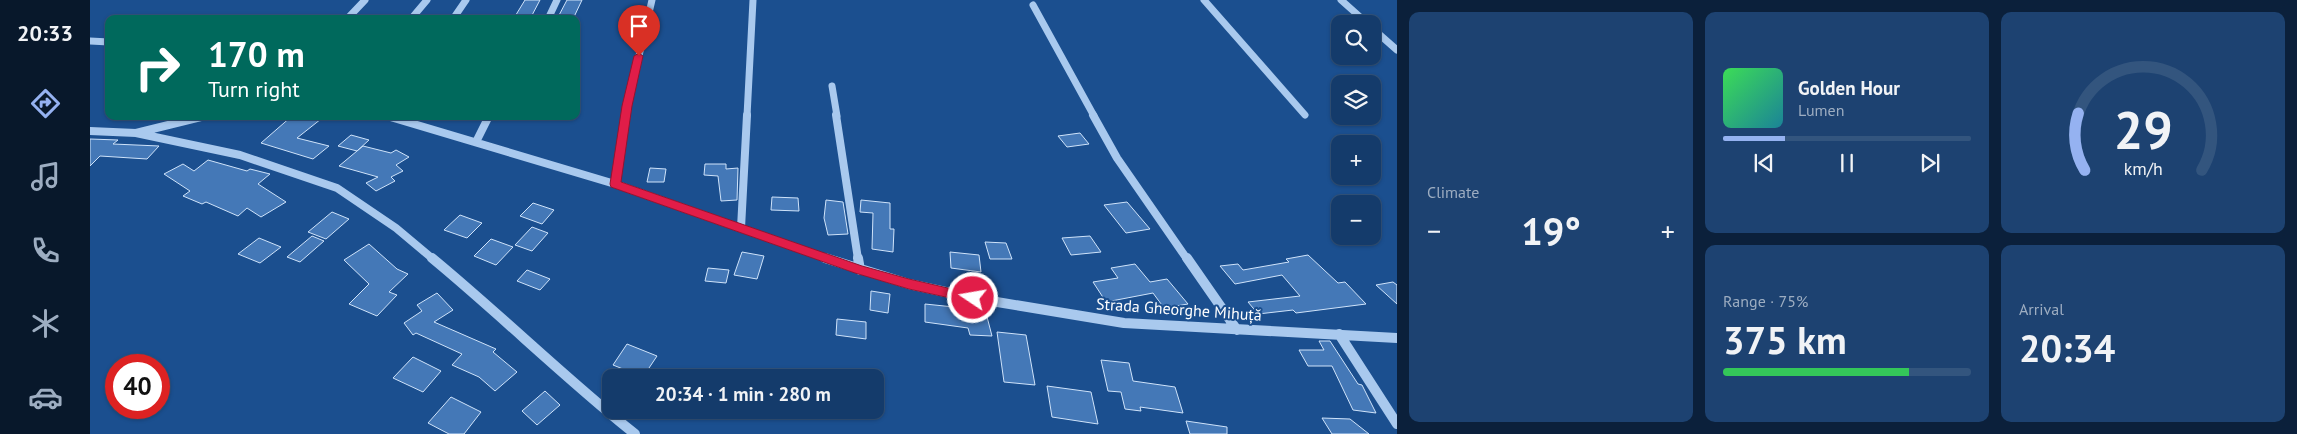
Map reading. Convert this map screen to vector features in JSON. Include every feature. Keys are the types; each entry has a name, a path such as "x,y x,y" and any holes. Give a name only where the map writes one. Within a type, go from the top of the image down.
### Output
{"street":[{"path":"351,15 365,0"},
{"path":"414,15 427,0"},
{"path":"456,15 466,0"},
{"path":"550,15 557,0"},
{"path":"615,184 627,106 652,0"},
{"path":"741,228 753,0"},
{"path":"1204,0 1305,115"},
{"path":"1341,0 1358,15"},
{"path":"1033,5 1117,158 1237,330"},
{"path":"1381,36 1397,50"},
{"path":"90,41 105,42"},
{"path":"832,86 860,270"},
{"path":"136,133 189,120"},
{"name":"Strada Gheorghe Mihuță","path":"402,120 615,184 860,270 909,284 973,298 1115,322 1397,338"},
{"path":"476,142 488,120"},
{"path":"90,131 136,133 240,155 337,188 396,228 472,291 578,388 635,434"},
{"path":"1339,334 1397,424"}],"building":[{"path":"525,0 540,0 532,15 516,15"},
{"path":"567,0 582,0 575,15 559,15"},
{"path":"287,120 320,120 297,138 329,146 313,159 261,143"},
{"path":"1080,133 1089,144 1067,147 1058,136"},
{"path":"351,135 369,140 357,151 338,146"},
{"path":"90,139 118,140 113,144 159,146 147,159 100,156 90,166"},
{"path":"363,146 391,153 396,150 409,157 396,165 403,171 391,177 395,181 376,191 366,183 378,177 339,166"},
{"path":"208,160 247,171 250,169 270,174 258,184 286,202 261,217 247,208 238,216 206,202 202,204 183,196 190,191 164,174 183,164 194,171"},
{"path":"705,164 726,164 726,169 738,168 737,200 721,201 718,176 704,175"},
{"path":"650,168 666,169 664,182 647,182"},
{"path":"772,197 798,198 799,211 771,210"},
{"path":"826,200 843,202 848,234 828,235 824,218"},
{"path":"861,200 890,203 890,229 894,229 893,252 872,249 873,213 860,212"},
{"path":"1127,202 1150,229 1126,233 1104,205"},
{"path":"533,203 554,210 542,224 520,216"},
{"path":"332,212 349,219 326,239 308,232"},
{"path":"460,215 482,223 467,238 444,230"},
{"path":"532,227 548,233 532,251 515,245"},
{"path":"312,236 324,241 300,262 287,257"},
{"path":"1090,236 1101,252 1071,255 1062,238"},
{"path":"259,238 281,247 260,263 238,254"},
{"path":"491,239 513,247 496,265 474,256"},
{"path":"985,242 1006,243 1012,259 990,259"},
{"path":"369,244 397,269 408,274 389,292 397,295 377,316 349,304 369,284 344,260"},
{"path":"742,252 764,256 757,279 734,275"},
{"path":"950,252 979,255 981,272 951,268"},
{"path":"1308,255 1338,283 1345,282 1366,304 1296,313 1293,310 1258,314 1248,302 1300,296 1282,275 1235,284 1220,266 1238,264 1243,270 1289,262 1286,259"},
{"path":"1135,264 1150,282 1167,279 1188,304 1164,308 1153,293 1106,302 1093,282 1118,278 1111,268"},
{"path":"708,268 729,270 726,283 705,281"},
{"path":"527,270 550,279 540,290 517,281"},
{"path":"1393,282 1397,285 1397,304 1376,285"},
{"path":"871,291 890,294 888,313 870,310"},
{"path":"437,293 453,310 434,322 496,349 493,352 517,372 495,391 479,377 452,365 462,354 416,333 413,335 404,323 422,311 417,305"},
{"path":"925,304 954,307 954,312 986,313 992,336 970,335 968,328 925,322"},
{"path":"837,319 866,322 866,339 836,335"},
{"path":"997,332 1026,335 1035,385 1004,382"},
{"path":"1319,341 1330,341 1358,384 1362,385 1376,413 1353,410 1332,366 1308,366 1299,350 1324,350"},
{"path":"627,344 657,356 648,369 623,369 613,365"},
{"path":"413,357 441,371 423,392 393,378"},
{"path":"1101,360 1129,363 1133,381 1175,387 1183,413 1140,407 1141,411 1125,409 1121,392 1108,391"},
{"path":"1047,386 1091,392 1098,424 1052,417"},
{"path":"545,391 560,405 537,425 522,411"},
{"path":"451,397 481,412 464,434 449,434 428,423"},
{"path":"1322,418 1350,419 1369,434 1332,434"},
{"path":"1186,421 1227,427 1227,434 1190,434"}],"route":[{"path":"639,56 627,106 615,184 860,270 909,284 973,298"}]}
